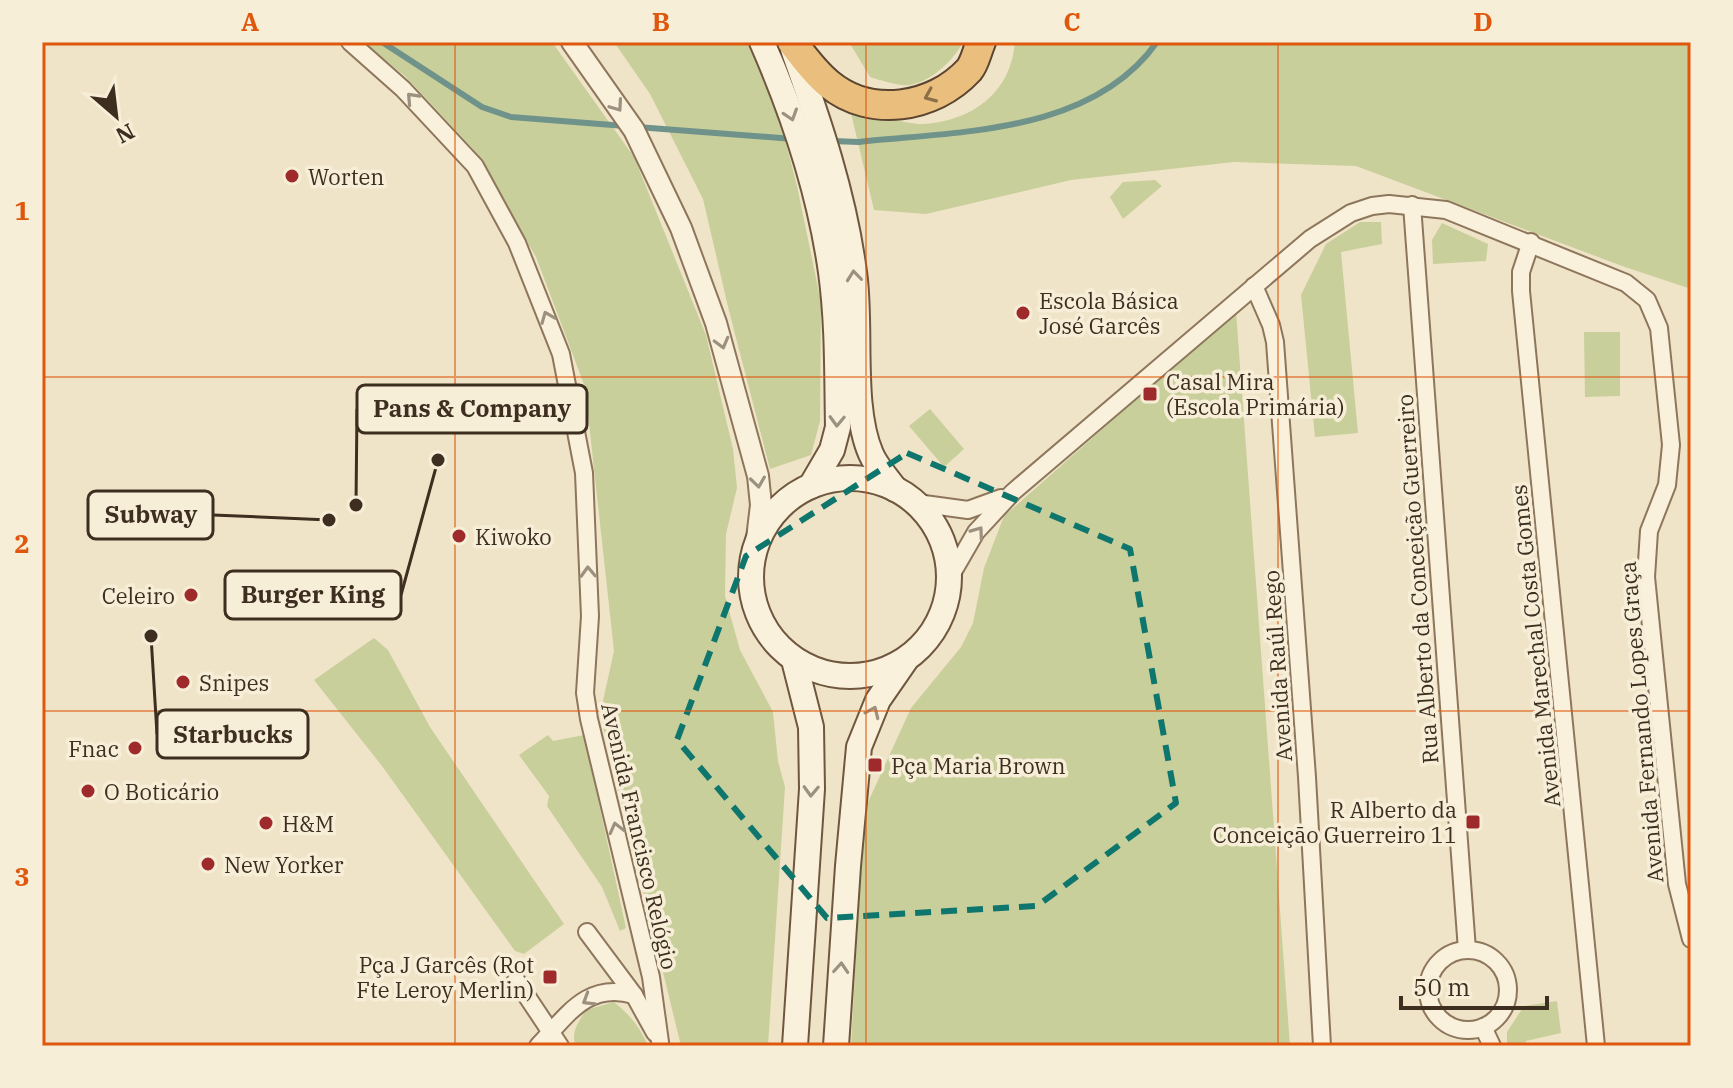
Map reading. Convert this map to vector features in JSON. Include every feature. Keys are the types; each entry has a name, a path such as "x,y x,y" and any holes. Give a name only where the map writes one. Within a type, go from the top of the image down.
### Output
{"highway":[{"path":"791,42 831,86 867,104 902,106 938,94 970,69 981,42"}],"main road":[{"path":"762,42 788,105 819,213 861,425 872,456 895,489"},
{"path":"791,42 818,120 842,205 855,275 836,438 826,464 811,486"},
{"path":"836,1046 859,747 878,700 907,658 930,636 944,608 950,577 945,546 933,523 917,503 895,489 866,479 836,479 811,486 788,500 770,518 756,547 751,578 756,610 771,638 794,660 821,672 851,676 880,672 907,658"},
{"path":"794,660 811,727 812,789 795,1046"}],"street":[{"name":"Avenida Francisco Relógio","path":"350,42 403,89 475,166 517,243 561,354 584,473 590,616 585,693 651,977 660,1044"},
{"path":"572,42 634,130 681,228 716,323 758,476 761,505 756,547"},
{"name":"Avenida Fernando Lopes Graça","path":"1013,492 1310,239 1351,213 1389,204 1446,210 1626,283 1647,300 1659,328 1670,431 1671,461 1667,485 1649,531 1646,577 1677,884 1691,939"},
{"name":"Rua Alberto da Conceição Guerreiro","path":"1412,205 1467,950"},
{"name":"Avenida Marechal Costa Gomes","path":"1531,242 1521,272 1521,291 1596,1046"},
{"name":"Avenida Raúl Rego","path":"1254,286 1275,342 1306,761 1322,1046"},
{"path":"917,503 968,510 986,506 1013,492"},
{"path":"950,577 976,532 1013,492"},
{"path":"587,932 634,995 660,1044"},
{"path":"1467,950 1491,957 1502,968 1508,993 1497,1018 1483,1027 1470,1030 1447,1024 1431,1007 1428,993 1431,975 1438,963 1449,955 1467,950"},
{"path":"516,980 556,1039"},
{"path":"538,1046 556,1039 582,1000 592,995 619,991 634,995"},
{"path":"1483,1027 1492,1046"}],"highlighted area":[{"path":"907,453 1130,549 1176,803 1037,906 827,918 677,740 746,556"}],"green space":[{"path":"363,42 552,42 634,157 706,335 733,449 737,488 726,534 725,596 740,650 773,712 778,761 785,787 768,1046 681,1046 600,714 614,651 585,387 536,257 472,148 406,77"},
{"path":"614,42 748,42 776,104 821,302 820,421 811,455 770,469 703,199 650,94"},
{"path":"849,42 963,42 938,72 920,82 902,85 870,77"},
{"path":"1015,42 1691,42 1691,289 1356,166 1234,162 1071,180 926,214 874,210 850,109 915,124 957,117 973,110 997,90 1012,60"},
{"path":"1155,180 1162,186 1123,219 1110,197 1123,182"},
{"path":"1360,222 1381,222 1382,244 1341,252 1358,433 1315,437 1301,295 1326,244"},
{"path":"1442,223 1488,244 1486,261 1433,264 1432,240"},
{"path":"1236,311 1290,1046 851,1046 864,811 911,708 961,647 973,623 984,568 1004,516"},
{"path":"1584,332 1620,332 1620,396 1585,397"},
{"path":"930,409 964,449 944,467 909,426"},
{"path":"374,638 388,650 430,727 564,924 524,954 515,951 382,766 314,680"},
{"path":"548,735 553,741 584,735 626,928 620,931 602,887 547,806 549,796 519,755"},
{"path":"1557,1001 1561,1033 1526,1041 1525,1046 1507,1046 1507,1032 1524,1006"},
{"path":"614,1002 634,1022 648,1046 576,1046 575,1032 586,1010"}],"waterway":[{"path":"382,42 482,107 511,117 625,126"},
{"path":"832,141 859,142 981,130 1061,111 1097,95 1130,72 1157,42"},
{"path":"637,127 793,139"}],"place":[{"name":"Worten","path":"292,176"},
{"name":"Escola Básica José Garcês","path":"1023,313"},
{"name":"Casal Mira (Escola Primária)","path":"1150,394"},
{"name":"Burger King","path":"438,460"},
{"name":"Pans & Company","path":"356,505"},
{"name":"Subway","path":"329,520"},
{"name":"Kiwoko","path":"459,536"},
{"name":"Celeiro","path":"191,595"},
{"name":"Starbucks","path":"151,636"},
{"name":"Snipes","path":"183,682"},
{"name":"Fnac","path":"135,748"},
{"name":"Pça Maria Brown","path":"875,765"},
{"name":"O Boticário","path":"88,791"},
{"name":"R Alberto da Conceição Guerreiro 11","path":"1473,822"},
{"name":"H&M","path":"266,823"},
{"name":"New Yorker","path":"208,864"},
{"name":"Pça J Garcês (Rot Fte Leroy Merlin)","path":"550,977"}]}
